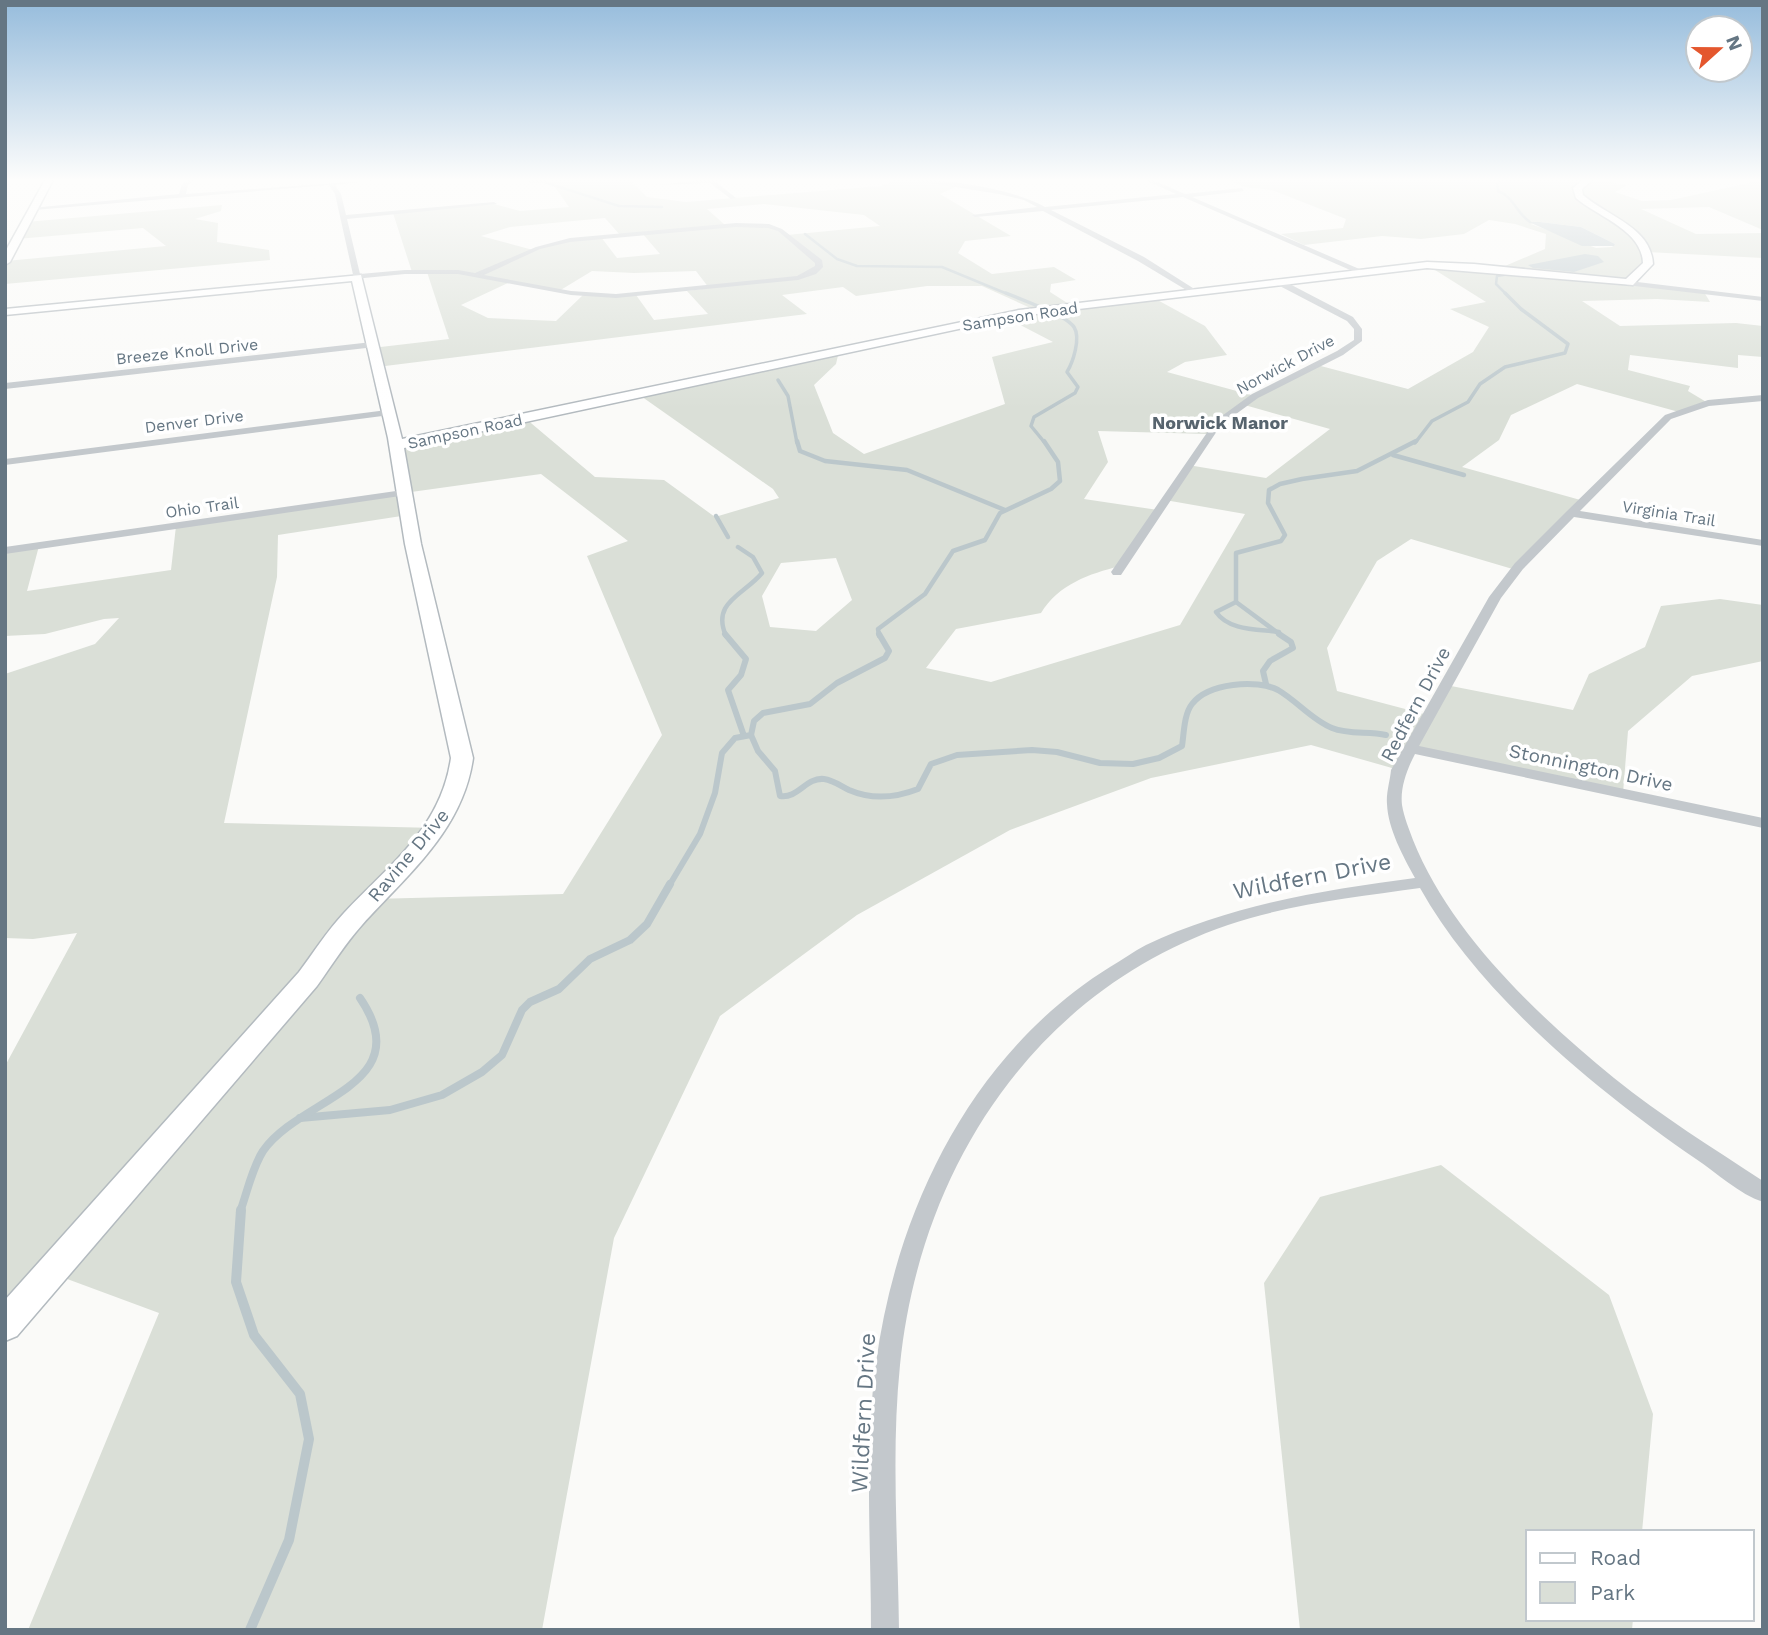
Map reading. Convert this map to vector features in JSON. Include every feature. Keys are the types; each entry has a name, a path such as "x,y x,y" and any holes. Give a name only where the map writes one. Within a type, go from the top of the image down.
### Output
{"street":[{"name":"Ravine Drive","path":"5,1325 308,979 351,921 437,828 451,806 460,777 462,758 396,445 352,256"},
{"path":"477,275 519,256"},
{"path":"5,312 426,271 477,275 571,293 626,296 798,278 819,267 819,262 812,256"},
{"path":"1136,256 1193,292"},
{"path":"1326,256 1360,271"},
{"path":"1629,284 1648,264 1647,256"},
{"name":"Sampson Road","path":"396,445 1003,316 1360,271 1448,265 1629,284"},
{"name":"Norwick Drive","path":"1117,572 1218,424 1255,396 1358,341 1359,329 1350,319 1277,281"},
{"path":"1629,284 1763,299"},
{"name":"Breeze Knoll Drive","path":"5,386 372,345"},
{"name":"Redfern Drive","path":"1763,398 1708,403 1668,417 1519,566 1495,597 1399,770 1394,803 1397,819 1412,858 1425,882 1441,910 1482,963 1552,1035 1607,1083 1671,1132 1763,1193"},
{"name":"Denver Drive","path":"5,462 387,413"},
{"name":"Ohio Trail","path":"5,551 404,493"},
{"name":"Virginia Trail","path":"1571,513 1763,543"},
{"name":"Stonnington Drive","path":"1411,749 1763,822"},
{"name":"Wildfern Drive","path":"886,1630 884,1426 895,1317 909,1256 929,1196 953,1146 979,1102 1019,1052 1066,1007 1114,972 1170,942 1219,922 1275,906 1425,882"}],"green space":[{"path":"56,256 270,256 270,260 5,284 6,261"},
{"path":"407,256 963,256 992,274 1054,267 1076,280 1051,284 1050,292 1072,306 1152,297 1205,326 1227,355 1185,362 1167,372 1255,396 1317,365 1408,389 1473,352 1489,327 1450,309 1486,302 1427,265 1498,269 1528,256 1649,256 1633,283 1704,292 1710,302 1657,299 1582,301 1620,326 1736,323 1763,326 1763,357 1738,355 1738,368 1630,355 1628,370 1690,386 1688,391 1708,403 1679,412 1577,384 1511,415 1499,440 1462,467 1584,501 1516,570 1411,539 1377,561 1327,648 1337,691 1428,715 1446,685 1573,710 1589,674 1645,647 1661,606 1720,599 1763,605 1763,661 1692,676 1628,731 1623,793 1412,749 1399,770 1311,745 1151,778 1010,830 857,915 720,1016 614,1238 542,1630 28,1630 159,1313 51,1273 5,1325 5,1066 77,933 33,939 5,938 5,674 95,644 119,618 104,619 45,634 5,636 5,551 39,546 27,591 171,570 176,526 403,493 396,445 525,418 595,477 664,480 715,517 779,498 773,489 638,394 839,351 836,364 814,385 833,433 864,454 1005,404 992,357 1053,342 1003,316 1035,310 982,286 927,286 856,296 843,287 782,295 807,314 377,367 372,348 449,339 427,272 412,272","holes":["592,271 696,271 709,288 687,291 708,314 654,320 636,295 583,295 556,321 488,318 461,305 512,281 559,291","1241,404 1330,429 1266,478 1188,465 1165,500 1245,514 1180,625 991,682 926,668 956,629 1041,613 1066,587 1120,566 1158,510 1084,499 1108,462 1098,431 1208,434","541,474 628,541 587,556 662,735 563,894 372,899 437,828 224,823 277,577 278,535 408,515 404,493","836,558 852,600 816,631 770,627 762,596 781,563"]},
{"path":"1441,1165 1609,1295 1653,1414 1642,1530 1526,1530 1526,1621 1633,1621 1632,1630 1300,1630 1264,1283 1320,1197"}],"shaded area":[{"path":"1573,256 1598,256 1604,262 1574,272 1533,268 1528,265"}],"waterway":[{"path":"834,256 857,266 942,267 1010,295"},
{"path":"1415,443 1432,421 1468,402 1480,384 1505,367 1565,353 1568,344 1521,309 1496,284 1497,276 1510,274"},
{"path":"1006,293 1038,306"},
{"path":"1045,443 1031,426 1034,417 1075,393 1078,387 1067,372 1075,350 1076,332 1070,323 1055,313"},
{"path":"778,380 788,396 797,443"},
{"path":"797,441 800,451 825,461 907,470 1005,510"},
{"path":"879,636 878,629 925,594 953,551 985,540 1000,513 1051,489 1060,481 1058,462 1044,441"},
{"path":"1236,602 1236,553 1281,541 1285,535 1268,503 1269,490 1280,484 1302,479 1357,471 1416,441"},
{"path":"1393,455 1464,475"},
{"path":"716,516 728,537"},
{"path":"726,635 723,615 726,607 762,573 753,557 738,547"},
{"path":"1236,602 1276,632"},
{"path":"1236,602 1216,612 1228,623 1236,626 1276,632"},
{"path":"1276,632 1282,636"},
{"path":"751,735 754,721 763,713 810,704 837,683 885,658 889,651 879,634"},
{"path":"726,635 746,659 741,675 728,690 744,736"},
{"path":"1266,684 1263,671 1270,661 1293,648 1291,642 1282,636"},
{"path":"751,735 758,751 775,771 780,796 792,794 812,781 824,779 858,793 884,797 918,789 931,764 957,755 1032,750 1057,752 1100,763 1133,764 1159,758 1182,746 1189,708 1199,697 1209,691 1233,685 1258,685 1278,690 1325,725 1338,730 1386,735"},
{"path":"669,886 700,834 715,793 722,753 735,738 751,735"},
{"path":"301,1118 390,1110 442,1095 482,1072 502,1055 522,1010 530,1002 559,989 590,959 630,940 647,924 670,884"},
{"path":"301,1118 348,1087 365,1071 375,1051 375,1028 360,998"},
{"path":"240,1212 263,1151 280,1133 301,1118"},
{"path":"241,1210 236,1282 254,1335 300,1394 309,1439 289,1540 250,1630"}],"district":[{"name":"Norwick Manor","path":"1220,423"}]}
